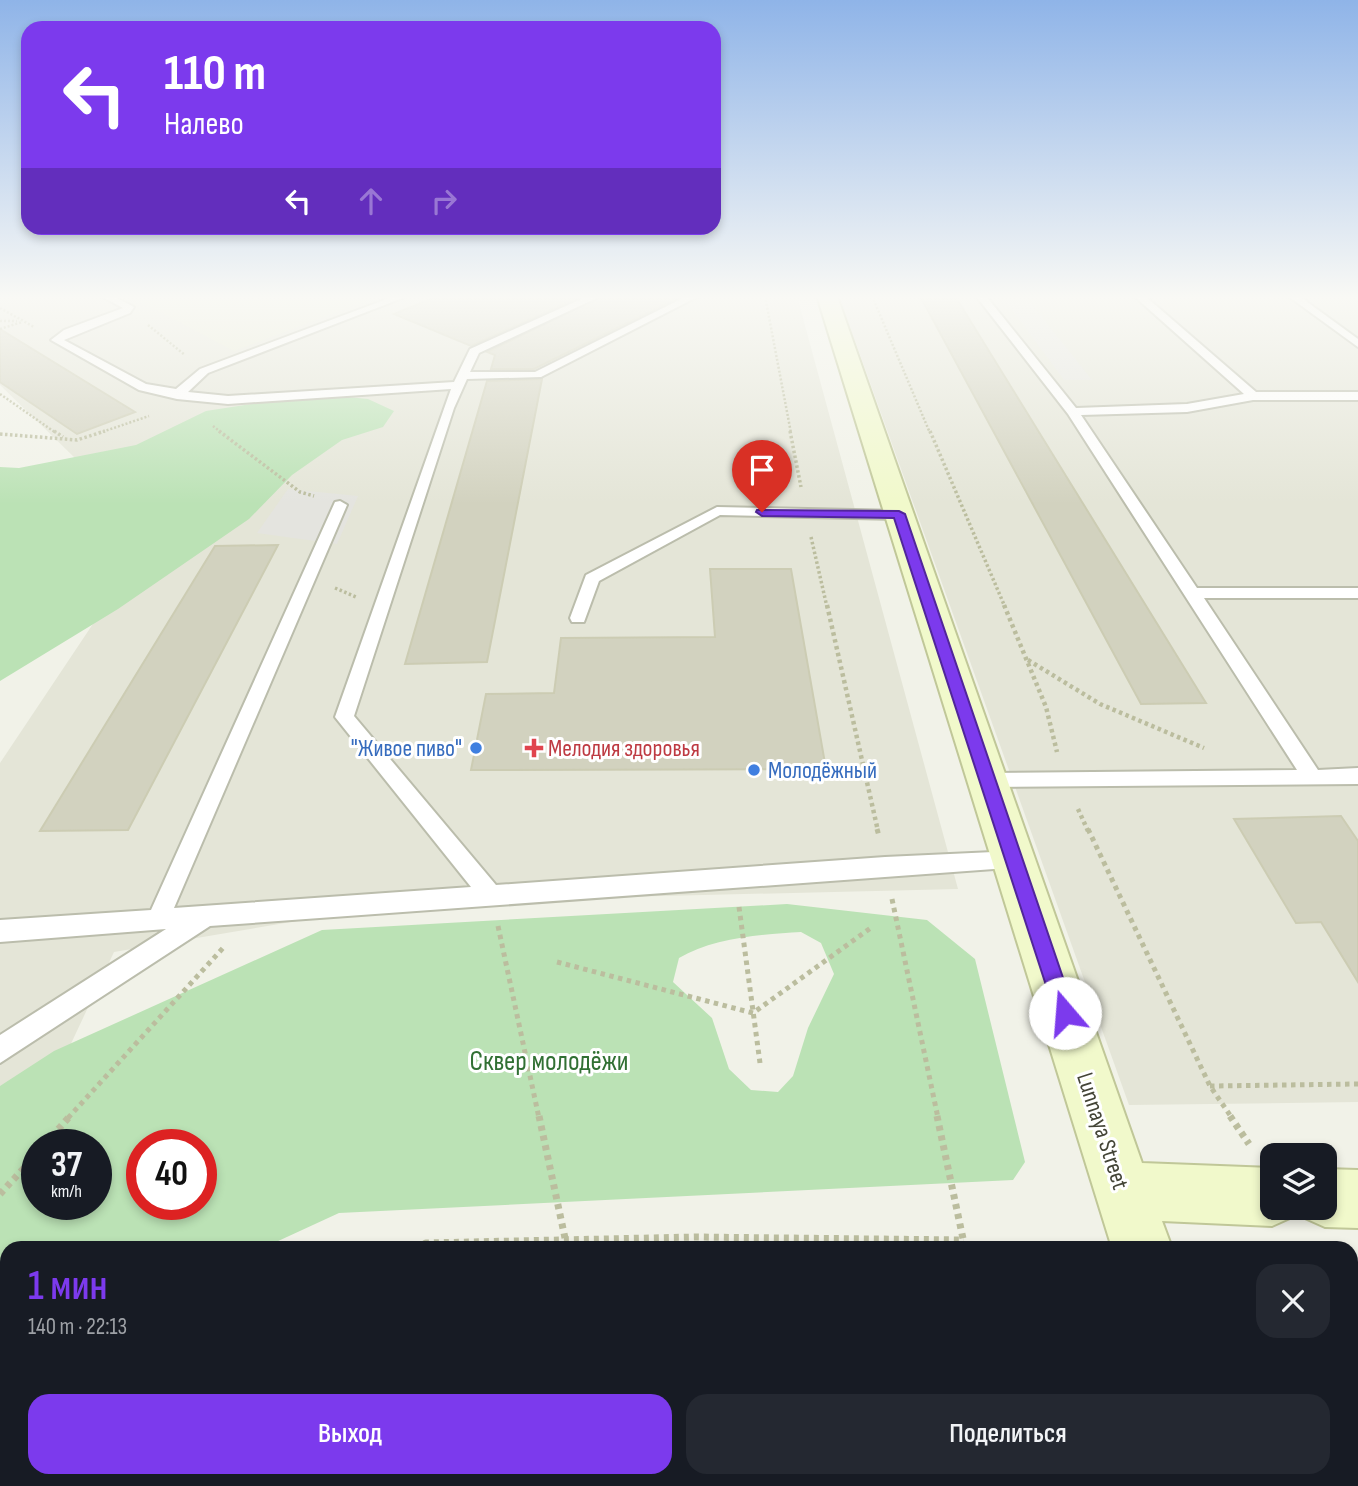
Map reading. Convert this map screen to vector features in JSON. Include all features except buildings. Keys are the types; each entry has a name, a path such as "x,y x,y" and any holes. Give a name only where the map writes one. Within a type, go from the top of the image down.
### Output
{"street":[{"name":"Lunnaya Street","path":"850,365 1140,1241"},
{"path":"1123,1191 1260,1173"},
{"path":"1337,1198 1358,1199"}],"lane":[{"path":"103,365 143,387 181,399 228,400 537,375 556,365"},
{"path":"181,399 204,371 219,365"},
{"path":"467,365 380,607 344,717 491,895"},
{"path":"1036,365 1073,412 1313,778"},
{"path":"1218,365 1253,396"},
{"path":"1073,412 1187,408 1253,396 1358,396"},
{"path":"158,919 340,505"},
{"path":"578,618 592,578 717,511 899,514"},
{"path":"1192,593 1358,593"},
{"path":"989,781 1358,776"},
{"path":"0,931 885,866 1015,860"},
{"path":"0,1049 205,916"}],"path":[{"path":"197,365 204,371"},
{"path":"778,365 806,514 885,866 963,1241"},
{"path":"902,365 1046,707 1064,780 1210,1086 1260,1170"},
{"path":"0,394 65,439"},
{"path":"0,434 77,440 181,399 300,492"},
{"path":"309,576 380,607"},
{"path":"1027,659 1100,704 1274,778"},
{"path":"491,895 565,1238"},
{"path":"737,896 760,1063"},
{"path":"59,1129 255,913"},
{"path":"753,1013 873,927"},
{"path":"557,962 753,1013"},
{"path":"1210,1086 1358,1084"},
{"path":"0,1194 21,1171"},
{"path":"482,1241 815,1236 908,1241"}],"shaded area":[{"path":"0,365 816,365 958,889 409,902 114,952 31,1129 21,1129 21,1150 0,1195 0,763 153,534 0,385"},
{"path":"864,365 1358,365 1358,1102 1129,1105"},
{"path":"1053,365 1080,365 1092,380 1064,380"},
{"path":"288,489 358,496 337,544 257,533"}],"green space":[{"path":"317,394 368,399 394,411 383,427 342,440 292,475 249,519 118,609 0,681 0,467 19,468 136,445 206,411"},
{"name":"Сквер молодёжи","path":"787,904 927,920 975,959 1025,1162 1013,1180 339,1213 278,1241 0,1241 0,1086 54,1051 322,930","holes":["801,932 821,943 834,974 808,1028 793,1076 778,1092 751,1090 729,1069 712,1018 673,982 679,958 692,951 754,936"]}],"place":[{"name":"\"Живое пиво\"","path":"476,748"},
{"name":"Мелодия здоровья","path":"534,748"},
{"name":"Молодёжный","path":"754,770"}],"route":[{"path":"762,512 899,514 1065,1013"}]}
